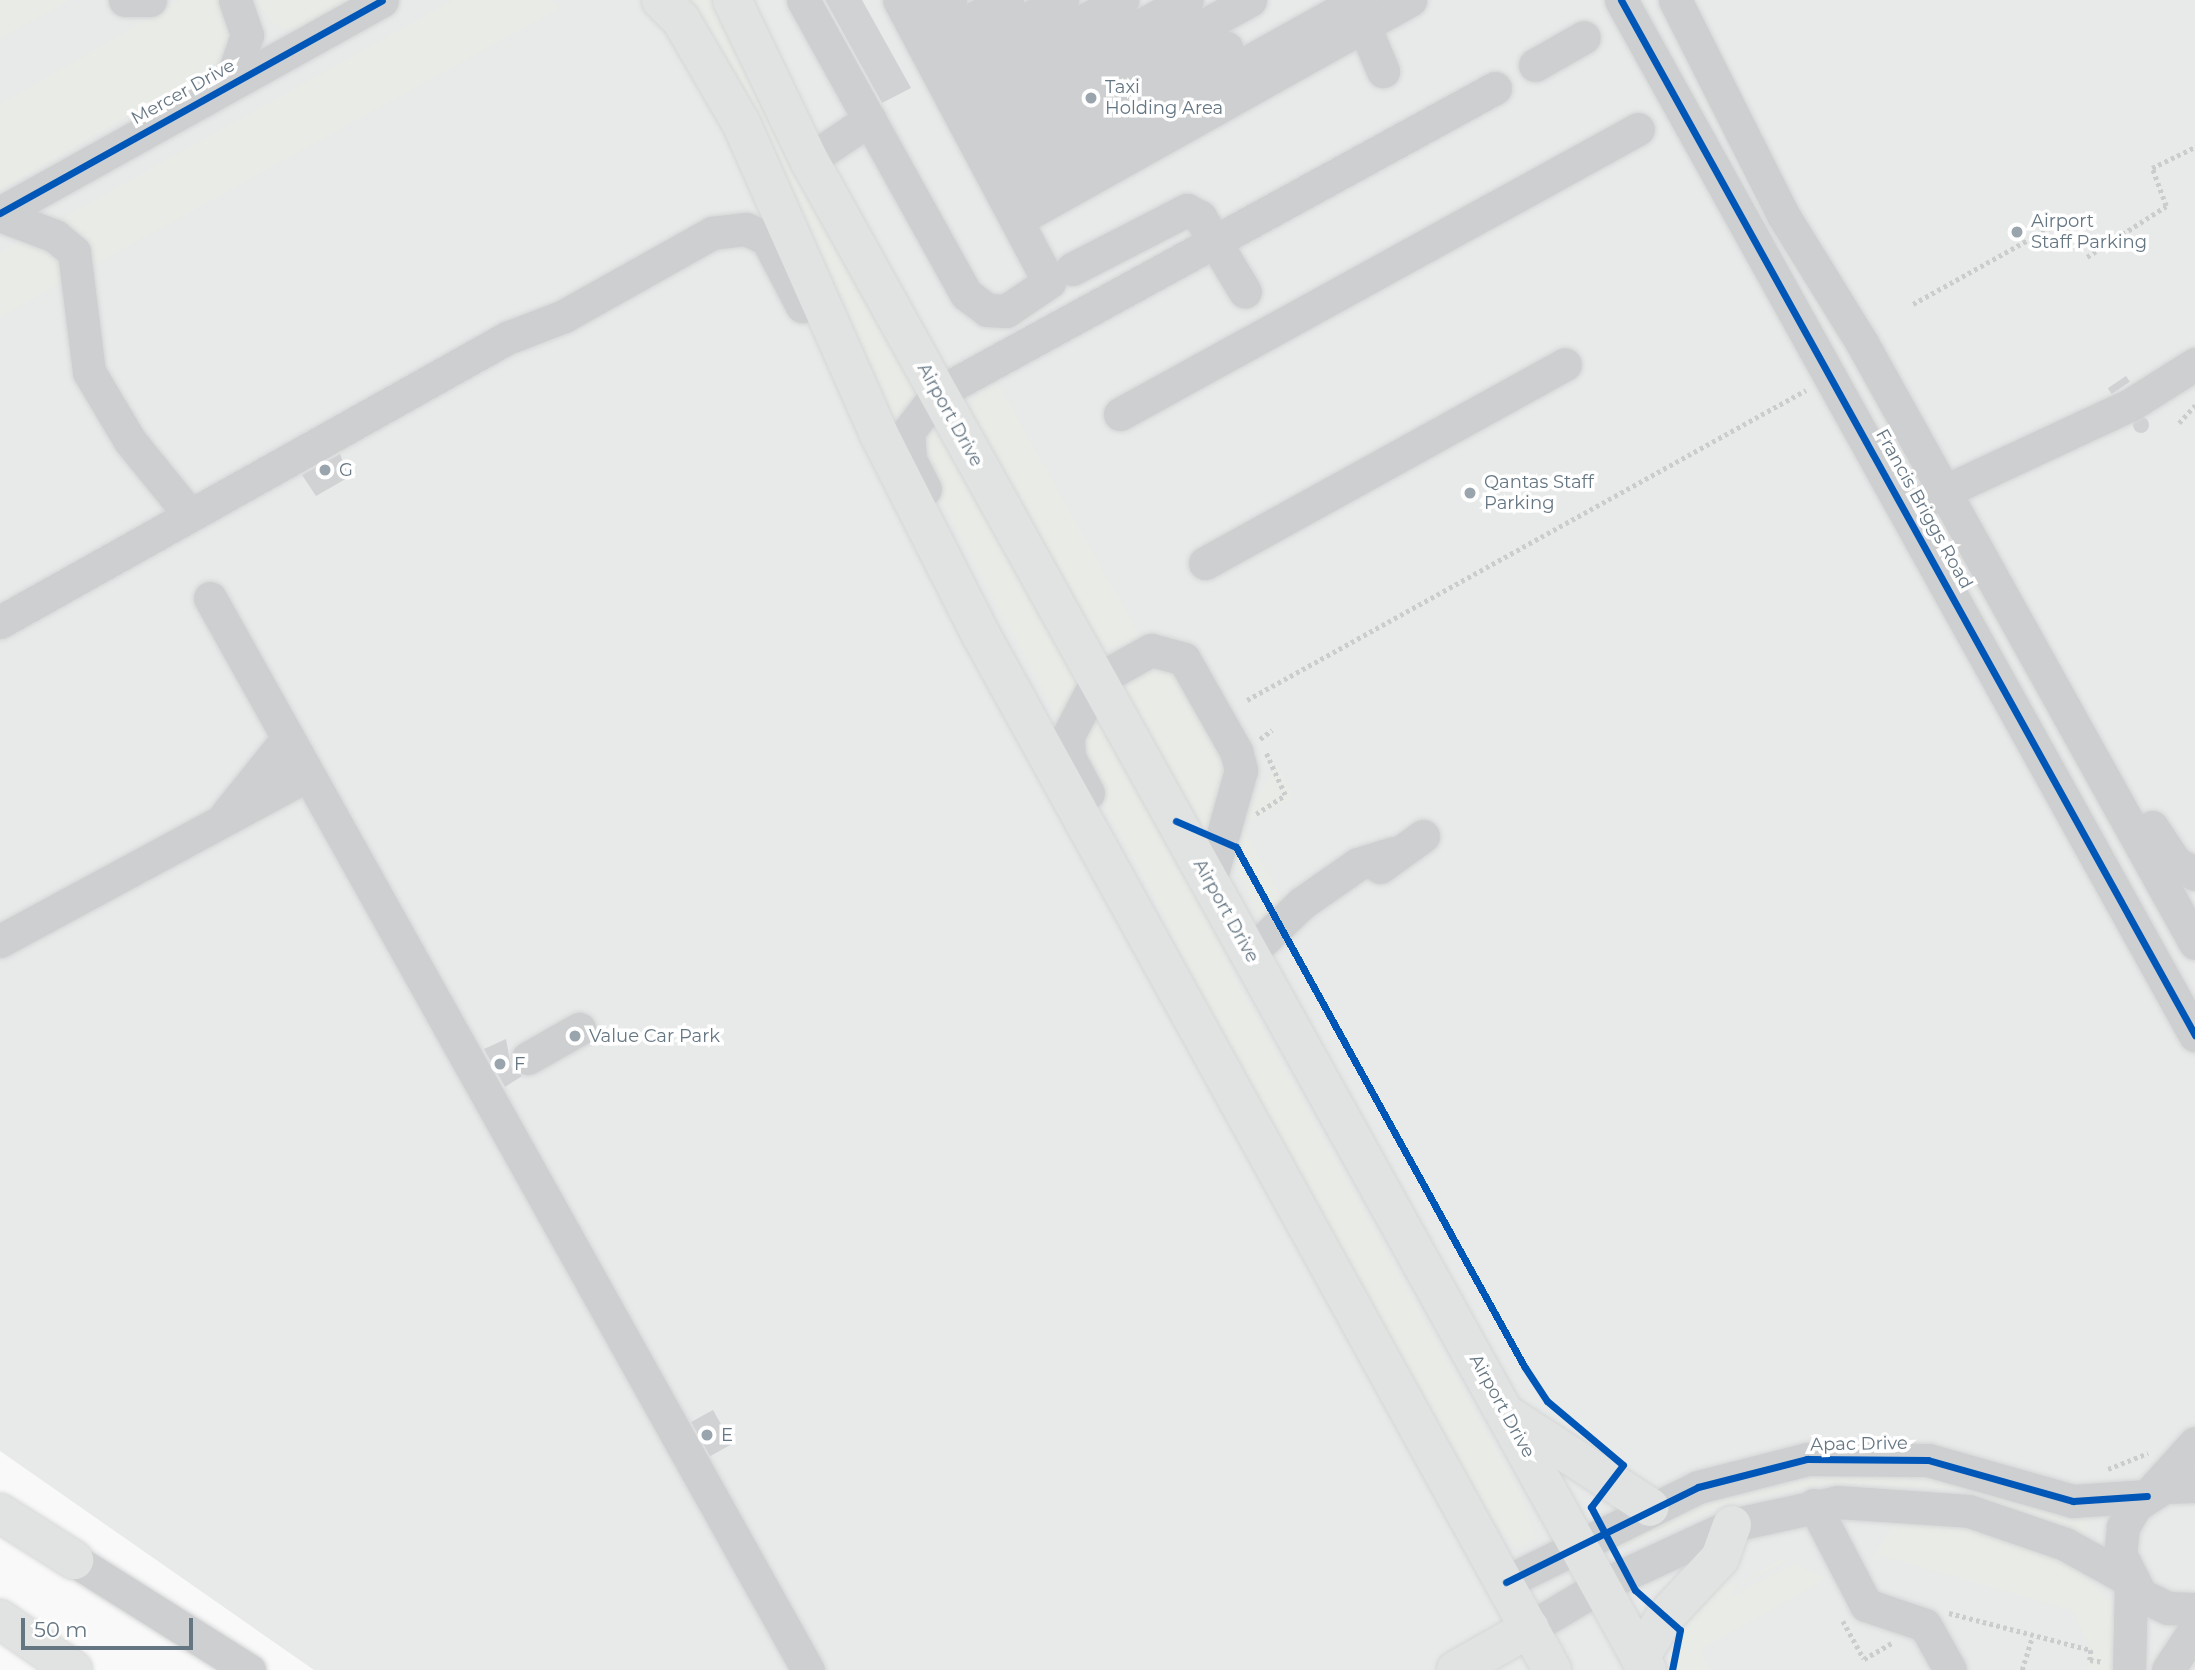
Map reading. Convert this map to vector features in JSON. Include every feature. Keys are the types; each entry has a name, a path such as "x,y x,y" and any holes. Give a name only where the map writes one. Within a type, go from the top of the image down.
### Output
{"main road":[{"path":"661,0 681,20 742,125 878,433 981,635 1506,1582 1552,1670"},
{"name":"Airport Drive","path":"732,0 809,160 1506,1414 1581,1543 1643,1664"},
{"path":"1506,1414 1650,1507"},
{"path":"0,1513 74,1560"},
{"path":"1643,1664 1664,1618 1720,1558 1732,1525"},
{"path":"0,1619 73,1670"},
{"path":"1476,1666 1530,1628"}],"street":[{"path":"125,0 150,0"},
{"path":"230,84 247,35 235,0"},
{"path":"248,0 264,26 304,43"},
{"name":"Mercer Drive","path":"0,214 382,0"},
{"path":"803,0 965,294 987,310 1011,308 1049,282 959,109 950,0"},
{"path":"959,109 1007,0"},
{"path":"959,109 1062,0"},
{"path":"959,109 1122,0"},
{"path":"959,109 1187,0"},
{"path":"959,109 1250,0"},
{"path":"959,109 1313,0"},
{"path":"959,109 1410,0"},
{"name":"Francis Briggs Road","path":"1621,0 2195,1035"},
{"path":"1665,0 1783,215"},
{"name":"Francis Briggs Road","path":"1675,0 1783,215 1947,495 2195,941"},
{"path":"1361,13 1383,71"},
{"path":"1535,65 1584,37"},
{"path":"981,635 954,548 908,450 912,423 938,393 1496,88"},
{"path":"809,160 870,119"},
{"path":"1120,414 1638,129"},
{"path":"1072,268 1135,241 1177,211 1195,213 1216,240 1245,292"},
{"path":"0,214 55,236 74,252 82,354 130,441 149,494 150,537"},
{"path":"0,622 507,338 564,316 712,233 746,229 773,246 825,355 878,433"},
{"path":"1205,563 1565,364"},
{"path":"1903,505 1947,495 2130,405 2195,364"},
{"path":"130,441 190,516"},
{"path":"210,598 808,1670"},
{"path":"1150,938 1120,852 1067,748 1073,716 1097,680 1151,650 1172,653 1191,667 1241,770 1210,880"},
{"path":"2035,652 2082,703 2167,853 2195,874"},
{"path":"224,817 288,738"},
{"path":"0,941 224,817 307,775"},
{"path":"1250,954 1279,921 1329,888 1365,876 1394,853 1423,836"},
{"path":"2195,941 2184,965 2195,998"},
{"path":"528,1058 579,1029"},
{"path":"2116,1666 2130,1581 2120,1554 2123,1527 2148,1494 2195,1443"},
{"name":"Apac Drive","path":"1506,1582 1650,1507 1744,1472 1854,1456 1945,1464 2073,1501 2148,1494 2195,1486"},
{"path":"1530,1628 1602,1586 1732,1525 1814,1505 1885,1501 1969,1511 2065,1544 2130,1581 2154,1603 2195,1609"},
{"path":"1814,1505 1866,1605 1925,1625 1950,1670"},
{"path":"74,1560 248,1670"},
{"path":"2168,1670 2195,1629"}],"path":[{"path":"2087,257 2166,206 2152,168 2195,147"},
{"path":"1913,304 2066,219"},
{"path":"1247,700 1810,388"},
{"path":"2179,423 2195,405"},
{"path":"2022,1670 2032,1637"},
{"path":"2091,1650 2090,1660 2116,1666"}],"shaded area":[{"path":"0,0 2195,0 2195,1670 314,1670 0,1451"},
{"path":"0,0 70,0 0,39"},
{"path":"181,0 226,0 236,17 222,61 0,190 0,104"},
{"path":"256,0 358,0 293,30 274,25"},
{"path":"453,0 551,0 560,8 0,317 0,253"},
{"path":"682,0 715,0 920,389 897,422"},
{"path":"997,382 1138,632 1133,643 1109,647 1093,640 970,419 975,396"},
{"path":"928,425 942,426 1078,684 1058,717 923,467 918,445"},
{"path":"1169,666 1229,766 1212,831 1190,820 1126,698 1127,684 1142,667"},
{"path":"1102,715 1199,893 1238,984 1520,1493 1536,1538 1518,1548 1489,1517 1188,976 1165,916 1081,764 1082,722"},
{"path":"1277,765 1294,797 1251,821 1245,817"},
{"path":"1245,831 1285,905 1263,924 1236,869 1235,852"},
{"path":"1835,1472 1922,1475 2090,1521 2084,1536 1958,1489 1827,1483 1729,1503 1620,1549 1615,1542 1677,1510"},
{"path":"1895,1522 1993,1533 2072,1564 2111,1602 2121,1670 2087,1670 2090,1647 2072,1610 1882,1556 1870,1562"},
{"path":"1780,1559 1786,1561 1736,1587 1729,1598 1794,1564 1827,1578 1700,1650 1711,1670 1676,1670 1676,1641 1686,1626 1676,1619 1707,1583 1739,1584"}],"building":[{"path":"825,0 862,0 911,88 882,103"},
{"path":"2126,376 2130,382 2112,394 2108,388"},
{"path":"2141,417 2149,425 2141,433 2133,425"},
{"path":"340,454 349,477 316,496 302,475"},
{"path":"506,1039 511,1067 522,1076 505,1087 484,1049"},
{"path":"713,1410 732,1444 710,1456 691,1422"}],"cycle path":[{"path":"0,213 382,0"},
{"path":"1621,0 2195,1035"},
{"path":"1176,821 1236,847 1524,1366 1547,1401 1623,1465 1591,1507 1635,1590 1680,1630 1672,1670"},
{"path":"1506,1582 1698,1487 1807,1459 1928,1460 2073,1501 2147,1496"}],"place":[{"name":"Taxi Holding Area","path":"1091,98"},
{"name":"Airport Staff Parking","path":"2017,232"},
{"name":"G","path":"325,470"},
{"name":"Qantas Staff Parking","path":"1470,493"},
{"name":"Value Car Park","path":"575,1036"},
{"name":"F","path":"500,1064"},
{"name":"E","path":"707,1435"}]}
